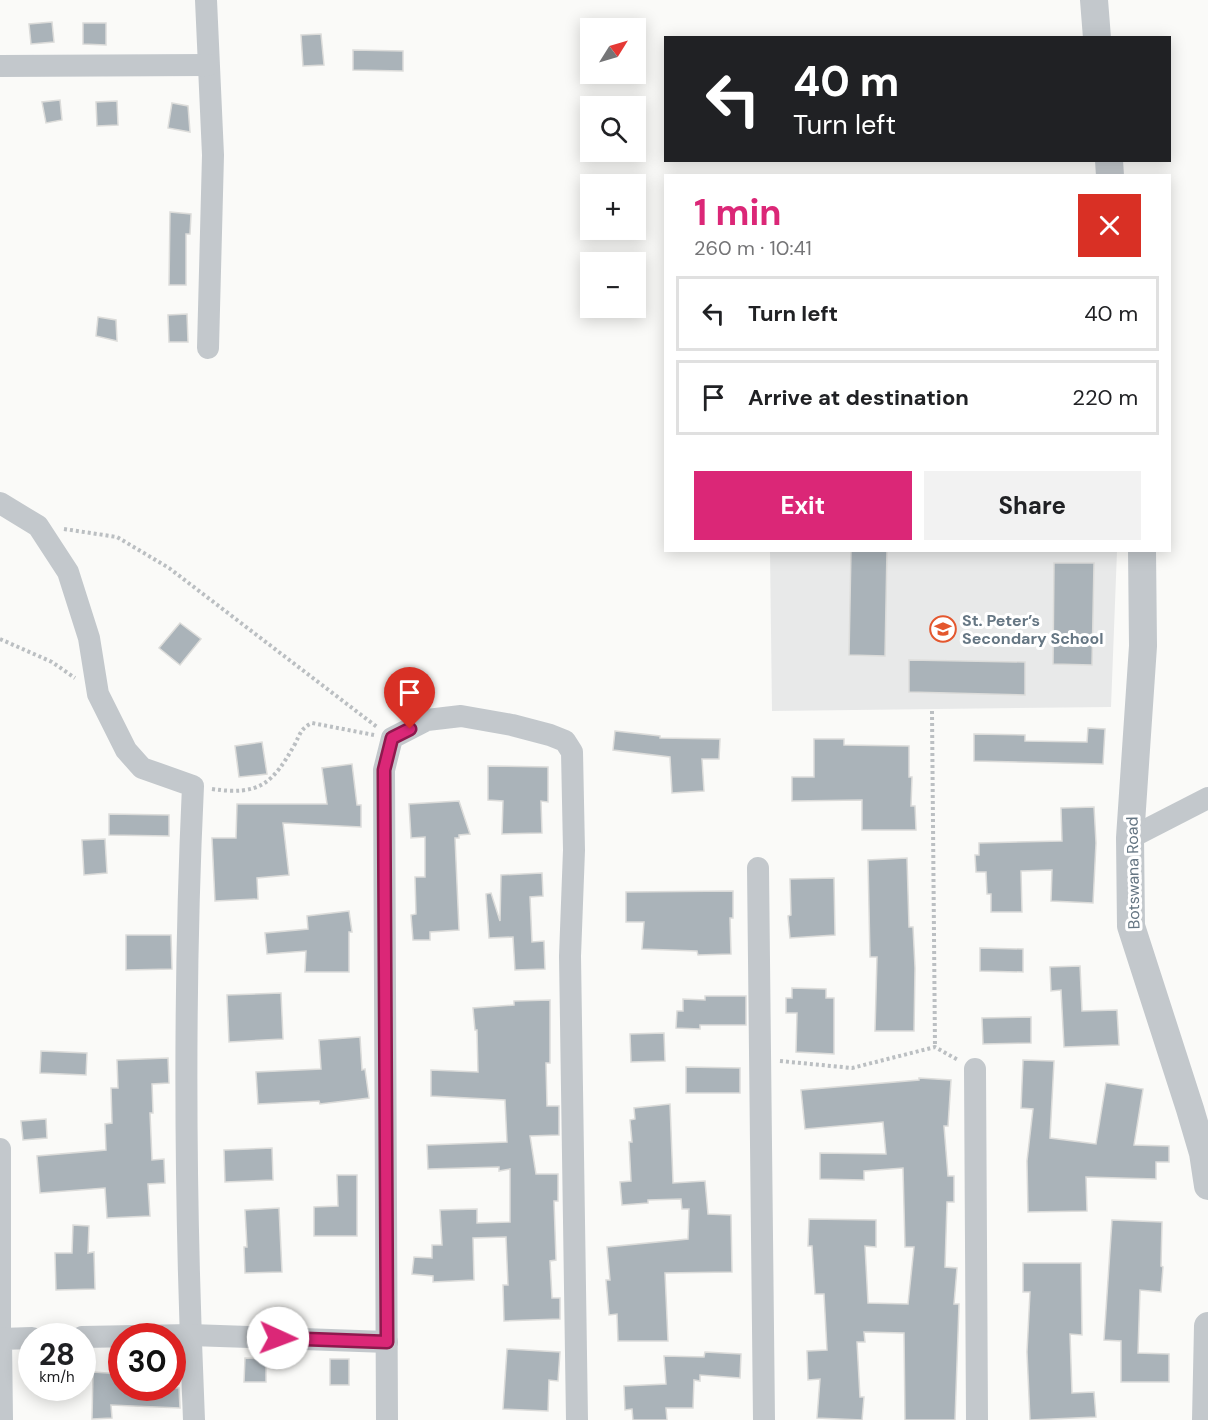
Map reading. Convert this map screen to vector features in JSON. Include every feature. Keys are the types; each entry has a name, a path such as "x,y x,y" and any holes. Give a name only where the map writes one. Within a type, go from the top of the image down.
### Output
{"street":[{"path":"206,0 213,155 207,348"},
{"path":"1094,0 1097,36"},
{"path":"0,66 208,65"},
{"path":"0,503 38,526 68,572 89,638 98,694 126,750 142,768 193,786 187,999 194,1420"},
{"name":"Botswana Road","path":"1142,552 1143,646 1130,838 1131,926 1190,1108 1203,1153 1208,1186"},
{"path":"387,1420 384,770 392,738 427,720 460,716 512,724 549,735 565,741 572,752 574,850 570,956 577,1420"},
{"path":"1130,838 1208,798"},
{"path":"758,868 764,1420"},
{"path":"975,1069 977,1420"},
{"path":"0,1149 2,1420"},
{"path":"1206,1420 1208,1326"},
{"path":"96,1337 191,1335 387,1342"},
{"path":"1,1339 18,1338"}],"path":[{"path":"38,526 117,537 160,562 392,738"},
{"path":"0,639 52,662 98,694"},
{"path":"932,711 935,1047"},
{"path":"193,786 221,790 259,788 277,774 303,727 312,723 392,738"},
{"path":"761,1060 852,1068 935,1047 975,1069"}],"shaded area":[{"name":"St. Peter’s Secondary School","path":"770,552 1117,552 1111,707 772,711"}],"building":[{"path":"52,22 54,42 31,44 29,24"},
{"path":"83,23 106,23 106,45 83,44"},
{"path":"321,34 324,65 303,66 301,35"},
{"path":"353,50 403,51 403,71 353,70"},
{"path":"60,100 62,120 46,123 42,102"},
{"path":"117,101 118,125 97,126 96,102"},
{"path":"172,103 188,106 190,132 168,128"},
{"path":"170,212 191,214 190,234 186,234 186,285 169,285"},
{"path":"187,314 188,342 169,342 168,315"},
{"path":"98,317 116,320 117,341 96,336"},
{"path":"851,552 887,552 885,656 849,655"},
{"path":"1054,563 1094,563 1092,665 1053,664"},
{"path":"180,623 201,639 180,665 159,648"},
{"path":"909,660 1025,662 1025,695 909,692"},
{"path":"1088,728 1105,729 1103,764 974,761 974,734 1025,735 1025,741 1087,742"},
{"path":"615,731 660,736 660,738 720,739 719,759 702,759 704,791 672,793 670,757 613,750"},
{"path":"814,739 844,739 844,745 909,746 909,777 912,777 911,806 915,806 916,830 862,830 862,800 792,801 792,777 814,777"},
{"path":"262,742 267,774 239,777 235,746"},
{"path":"352,764 357,805 361,805 361,827 283,823 289,875 257,878 258,899 215,901 212,838 236,838 237,804 327,804 322,768"},
{"path":"488,766 548,767 548,802 541,801 542,833 502,834 503,801 488,800"},
{"path":"459,801 470,834 459,835 459,838 455,838 459,930 430,932 430,940 413,940 411,915 416,914 415,877 425,877 425,837 411,838 409,804"},
{"path":"1094,807 1096,843 1093,903 1051,901 1052,870 1021,871 1022,912 991,912 991,894 987,894 986,872 976,872 975,855 979,855 979,843 1062,841 1061,808"},
{"path":"109,814 169,815 169,836 109,835"},
{"path":"105,839 107,873 84,875 82,840"},
{"path":"907,858 909,927 913,927 915,968 914,1031 875,1031 877,957 870,957 868,860"},
{"path":"542,873 543,896 530,897 532,942 544,941 545,969 515,970 513,937 489,938 486,894 491,893 500,921 501,875"},
{"path":"834,878 835,935 790,938 788,916 791,915 790,879"},
{"path":"733,891 733,918 730,918 731,954 698,955 697,951 642,949 644,922 626,922 626,892"},
{"path":"349,911 352,932 349,932 349,972 305,972 306,951 267,954 265,933 308,929 307,916"},
{"path":"126,935 171,935 172,969 126,970"},
{"path":"980,948 1023,949 1023,972 980,971"},
{"path":"1080,966 1082,1011 1117,1010 1119,1045 1064,1047 1061,990 1051,991 1050,967"},
{"path":"792,988 826,989 826,998 834,998 834,1054 796,1052 797,1013 786,1013 786,998 792,998"},
{"path":"281,993 283,1039 229,1042 227,995"},
{"path":"705,996 746,996 746,1025 700,1025 700,1029 676,1028 677,1011 683,1011 683,999 705,1000"},
{"path":"550,1000 550,1063 546,1063 547,1106 559,1106 559,1135 530,1136 536,1174 558,1174 558,1201 554,1201 556,1260 550,1261 552,1298 560,1298 560,1319 504,1321 503,1285 508,1285 506,1237 473,1238 474,1280 433,1282 433,1276 412,1274 414,1257 432,1258 432,1245 442,1245 440,1210 477,1209 477,1223 510,1222 510,1169 499,1171 499,1167 428,1169 427,1145 507,1142 505,1100 431,1096 431,1070 478,1072 477,1030 475,1030 473,1008 514,1005 514,1001"},
{"path":"1031,1017 1031,1043 983,1044 982,1018"},
{"path":"664,1033 665,1061 631,1062 630,1034"},
{"path":"360,1037 362,1070 365,1069 369,1098 320,1104 319,1101 258,1104 256,1072 321,1069 319,1040"},
{"path":"41,1051 87,1053 86,1075 40,1073"},
{"path":"168,1058 169,1083 152,1084 153,1113 150,1113 152,1160 164,1159 165,1183 148,1184 150,1216 107,1218 105,1188 40,1193 37,1156 106,1150 105,1124 112,1123 111,1088 118,1088 117,1060"},
{"path":"1023,1060 1054,1061 1050,1138 1096,1144 1106,1083 1143,1089 1134,1145 1169,1146 1169,1162 1156,1162 1156,1179 1086,1177 1087,1211 1028,1212 1027,1161 1033,1109 1021,1108"},
{"path":"686,1067 740,1068 740,1093 686,1093"},
{"path":"919,1078 951,1080 948,1126 944,1126 948,1176 954,1176 954,1202 947,1202 945,1267 957,1268 954,1304 959,1304 955,1420 905,1420 904,1333 864,1332 865,1342 857,1342 860,1397 864,1397 862,1420 817,1418 820,1379 808,1380 807,1351 827,1350 824,1294 815,1294 812,1246 808,1246 809,1219 876,1220 876,1247 865,1246 868,1303 908,1304 914,1247 905,1247 903,1168 864,1171 864,1180 820,1179 820,1153 886,1154 883,1122 805,1129 801,1090 919,1080"},
{"path":"670,1104 673,1183 705,1181 708,1214 731,1215 732,1272 665,1273 668,1341 618,1341 617,1314 609,1315 606,1280 610,1280 607,1247 688,1239 689,1209 682,1209 681,1199 648,1200 648,1203 622,1205 620,1182 631,1181 629,1142 632,1142 630,1120 635,1119 634,1108"},
{"path":"46,1119 47,1138 23,1140 21,1121"},
{"path":"272,1148 273,1180 225,1182 224,1150"},
{"path":"337,1175 357,1175 357,1236 314,1236 314,1207 338,1206"},
{"path":"279,1208 282,1272 245,1273 244,1247 247,1247 245,1210"},
{"path":"1112,1220 1162,1222 1161,1292 1140,1290 1138,1353 1169,1354 1169,1382 1121,1382 1121,1341 1104,1340"},
{"path":"73,1225 89,1226 88,1253 94,1252 95,1289 56,1290 55,1253 72,1253"},
{"path":"1023,1263 1081,1263 1082,1335 1070,1334 1072,1393 1094,1392 1096,1417 1030,1420 1027,1352 1030,1292 1023,1292"},
{"path":"507,1349 560,1352 558,1381 549,1380 548,1411 503,1409"},
{"path":"705,1352 741,1354 740,1378 700,1375 700,1381 694,1380 693,1408 666,1408 667,1420 633,1420 632,1409 625,1410 624,1386 666,1384 664,1356 704,1357"},
{"path":"245,1358 266,1359 266,1382 244,1382"},
{"path":"330,1359 349,1359 349,1385 330,1385"},
{"path":"96,1372 108,1373 108,1401 180,1401 180,1408 111,1405 112,1418 92,1419 92,1401 96,1401"}],"place":[{"name":"St. Peter’s Secondary School","path":"943,629"}],"route":[{"path":"278,1338 387,1342 384,770 392,738 410,729"}]}
